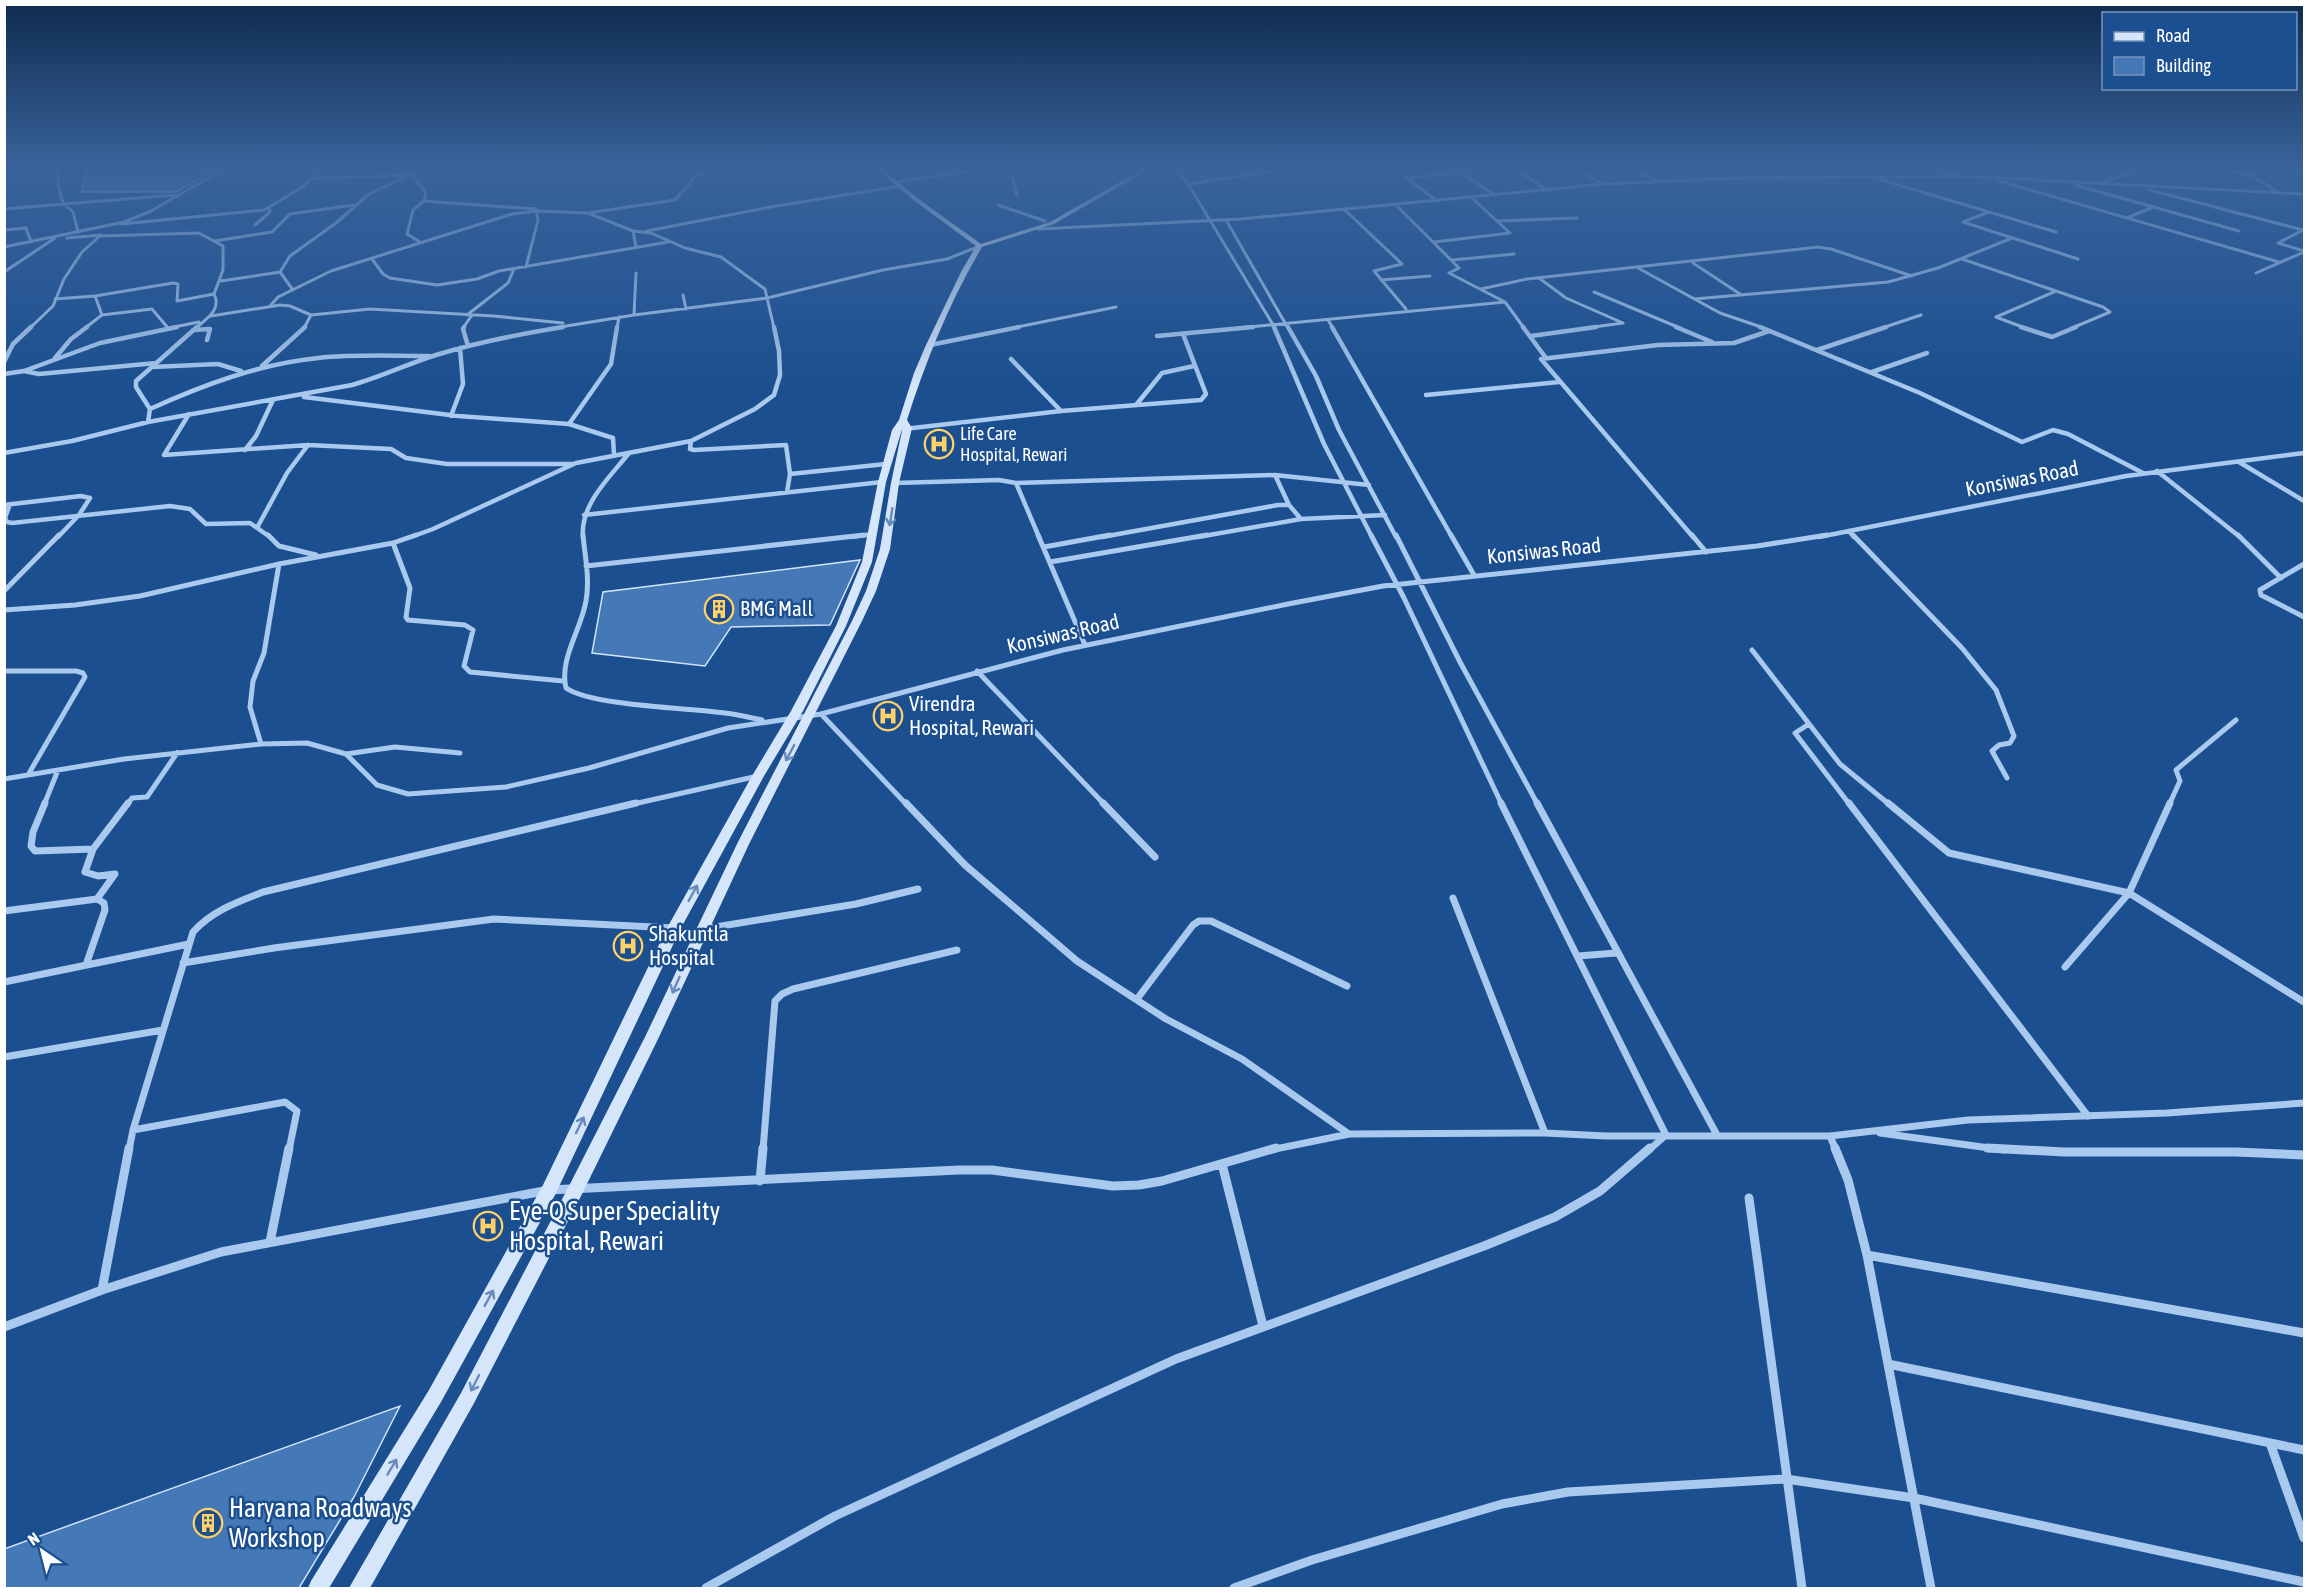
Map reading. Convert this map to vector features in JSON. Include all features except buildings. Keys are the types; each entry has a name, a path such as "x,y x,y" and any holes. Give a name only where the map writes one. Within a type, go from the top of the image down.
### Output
{"main road":[{"path":"973,240 981,246"},
{"path":"318,1588 435,1396 549,1190 674,928 758,776 793,719 841,626 867,562 918,373 964,272 981,246 1000,240"},
{"path":"359,1588 467,1399 652,1037 744,842 816,715 871,591 885,549 888,483 886,464 902,426"}],"street":[{"path":"4,247 41,240"},
{"path":"4,272 52,240"},
{"path":"4,362 13,344 53,306 82,252 95,240"},
{"path":"212,241 216,240"},
{"path":"221,282 280,272 290,256 312,240"},
{"path":"270,306 278,297 331,271 372,260 425,240"},
{"path":"526,267 532,240"},
{"path":"635,240 636,247"},
{"path":"4,610 75,605 140,596 279,564 393,543 440,526 576,464 691,441 755,409 774,395 780,375 779,351 765,289 729,261 666,240"},
{"path":"1222,240 1274,326 1324,444 1396,584 1666,1135"},
{"path":"1238,240 1316,376 1339,430 1421,582 1460,662 1616,953 1717,1135"},
{"path":"1377,240 1402,264 1375,270 1406,309"},
{"path":"1434,242 1448,240"},
{"path":"1692,299 1861,285 1912,276 2006,240"},
{"path":"2019,240 2078,259"},
{"path":"2204,240 2279,262"},
{"path":"2283,240 2278,243 2304,251"},
{"path":"55,299 96,296 172,283 178,284 177,301 214,294 221,282 225,264 223,246 212,241"},
{"path":"372,260 383,274 390,278 437,285 669,242"},
{"path":"1434,242 1459,269 1449,273 1505,302 1546,358"},
{"path":"4,453 72,441 189,414 297,396 383,376 433,356 533,330 767,298 883,270 947,259 981,246"},
{"path":"1481,289 1514,280 1825,248 1912,276"},
{"path":"2256,273 2304,251"},
{"path":"1451,260 1514,254"},
{"path":"1962,259 2040,284 2103,307 2110,312 2049,337 1996,317 2056,291"},
{"path":"1693,262 1741,294"},
{"path":"1638,268 1720,314 1769,330 1871,372 1960,411 2022,442 2053,430 2068,434 2144,473"},
{"path":"468,346 463,329 469,315 508,284 514,269"},
{"path":"280,272 293,290"},
{"path":"634,315 636,273"},
{"path":"1381,280 1430,276"},
{"path":"1531,336 1623,323 1566,298 1538,278"},
{"path":"1594,292 1716,344"},
{"path":"211,316 217,300 214,294"},
{"path":"683,295 686,309"},
{"path":"96,296 102,315"},
{"path":"1157,336 1287,325 1406,309 1505,302"},
{"path":"4,374 24,371 100,343 200,322 211,316 270,306 286,305 311,315 370,309 574,323"},
{"path":"930,345 1116,307"},
{"path":"55,359 71,339 102,315 152,309 168,328"},
{"path":"262,367 304,328 311,315"},
{"path":"1817,350 1921,315"},
{"path":"569,424 610,364 619,317"},
{"path":"1328,320 1474,575"},
{"path":"148,422 150,409 136,387 136,381 200,322"},
{"path":"193,330 210,329 207,340"},
{"path":"1706,552 1541,360 1658,345 1740,342 1769,330"},
{"path":"902,426 1204,398 1206,394 1183,334"},
{"path":"451,416 463,384 460,348"},
{"path":"1871,372 1927,353"},
{"path":"150,409 211,382 262,367 341,356 433,356"},
{"path":"1011,359 1061,411"},
{"path":"24,371 39,374 156,363"},
{"path":"152,367 218,364 225,365 232,370 249,370"},
{"path":"1136,405 1162,373 1194,366"},
{"path":"1426,395 1559,382"},
{"path":"297,396 451,416 569,424 613,438 614,455"},
{"path":"245,450 256,436 273,399"},
{"path":"189,414 164,455 308,445 391,449 405,458 470,464 576,464"},
{"path":"691,441 690,449 694,450 786,445 790,474 787,492"},
{"path":"258,526 288,473 308,445"},
{"path":"629,452 584,515 582,526 586,603 563,675 566,688 573,693 595,699 720,712 767,721"},
{"name":"Konsiwas Road","path":"767,721 816,715 977,671 1085,645 1396,584 1757,546 1849,531 2000,499 2144,473 2304,453"},
{"path":"2239,462 2304,501"},
{"path":"790,474 886,464"},
{"path":"2157,471 2235,532 2281,578"},
{"path":"584,515 888,483 979,480 1016,483 1275,476 1369,485"},
{"path":"1275,476 1289,505 1301,519"},
{"path":"1016,483 1085,645"},
{"path":"4,591 79,515 89,496 7,504 5,518 7,522 12,523 79,515 177,506 190,509 206,524 242,522 258,526 279,546 319,556"},
{"path":"1044,547 1278,505 1289,505"},
{"path":"1050,562 1301,519 1385,515"},
{"path":"1849,531 1962,648 1996,690 2014,736 2010,743 1999,744 1992,751 2007,778"},
{"path":"585,566 874,534"},
{"path":"393,543 410,588 406,617 408,620 465,625 473,630 466,670 563,681"},
{"path":"261,744 250,707 253,681 264,653 279,564"},
{"path":"2304,564 2260,590 2261,595 2277,605 2304,617"},
{"path":"1752,650 1840,764 1949,853 2129,893 2304,1002"},
{"path":"4,671 76,671 83,673 85,677 28,775"},
{"path":"977,671 1155,857"},
{"path":"816,715 965,865 1077,961 1166,1019 1242,1059 1349,1134"},
{"path":"2065,967 2129,893 2180,781 2176,770 2236,720"},
{"path":"346,754 370,780 387,789 408,794 460,792 537,781 707,733 767,721"},
{"path":"1809,724 1795,733 2088,1116"},
{"path":"4,779 177,753 261,744 308,743 346,754 395,747 460,753"},
{"path":"97,899 115,874 98,876 85,872 93,849 132,798 147,797 177,753"},
{"path":"58,770 33,832 31,846 34,851 93,849"},
{"path":"102,1290 133,1130 193,932 206,919 219,910 263,892 578,816 758,776"},
{"path":"702,929 856,904 918,889"},
{"path":"1453,898 1545,1132"},
{"path":"4,911 97,899 104,903 105,910 86,965"},
{"path":"183,963 274,948 494,920 674,928"},
{"path":"1137,999 1193,925 1203,920 1211,921 1347,986"},
{"path":"4,981 189,944"},
{"path":"760,1181 775,1001 782,994 793,989 957,950"},
{"path":"1578,956 1616,953"},
{"path":"4,1057 164,1030"},
{"path":"133,1130 276,1102 286,1101 293,1105 297,1111 270,1242"},
{"path":"4,1327 102,1290 221,1252 549,1190 992,1170 1078,1182 1139,1185 1162,1181 1283,1146 1349,1134 1545,1132 1606,1136 1830,1136 1968,1120 2167,1113 2304,1103"},
{"path":"1870,1131 1979,1147 2031,1151 2187,1151 2304,1155"},
{"path":"706,1588 835,1516 1176,1359 1484,1246 1555,1217 1600,1191 1666,1135"},
{"path":"1830,1136 1848,1180 1867,1255 1931,1588"},
{"path":"1222,1164 1263,1326"},
{"path":"1749,1198 1802,1588"},
{"path":"1867,1255 2304,1333"},
{"path":"1888,1364 2304,1450"},
{"path":"2270,1443 2304,1538"},
{"path":"1234,1588 1312,1560 1532,1497 1568,1492 1786,1479 1914,1498 2304,1582"}],"place":[{"name":"Life Care Hospital, Rewari","path":"939,444"},
{"name":"BMG Mall","path":"719,609"},
{"name":"Virendra Hospital, Rewari","path":"888,716"},
{"name":"Shakuntla Hospital","path":"628,946"},
{"name":"Eye-Q Super Speciality Hospital, Rewari","path":"488,1226"},
{"name":"Haryana Roadways Workshop","path":"208,1523"}]}
